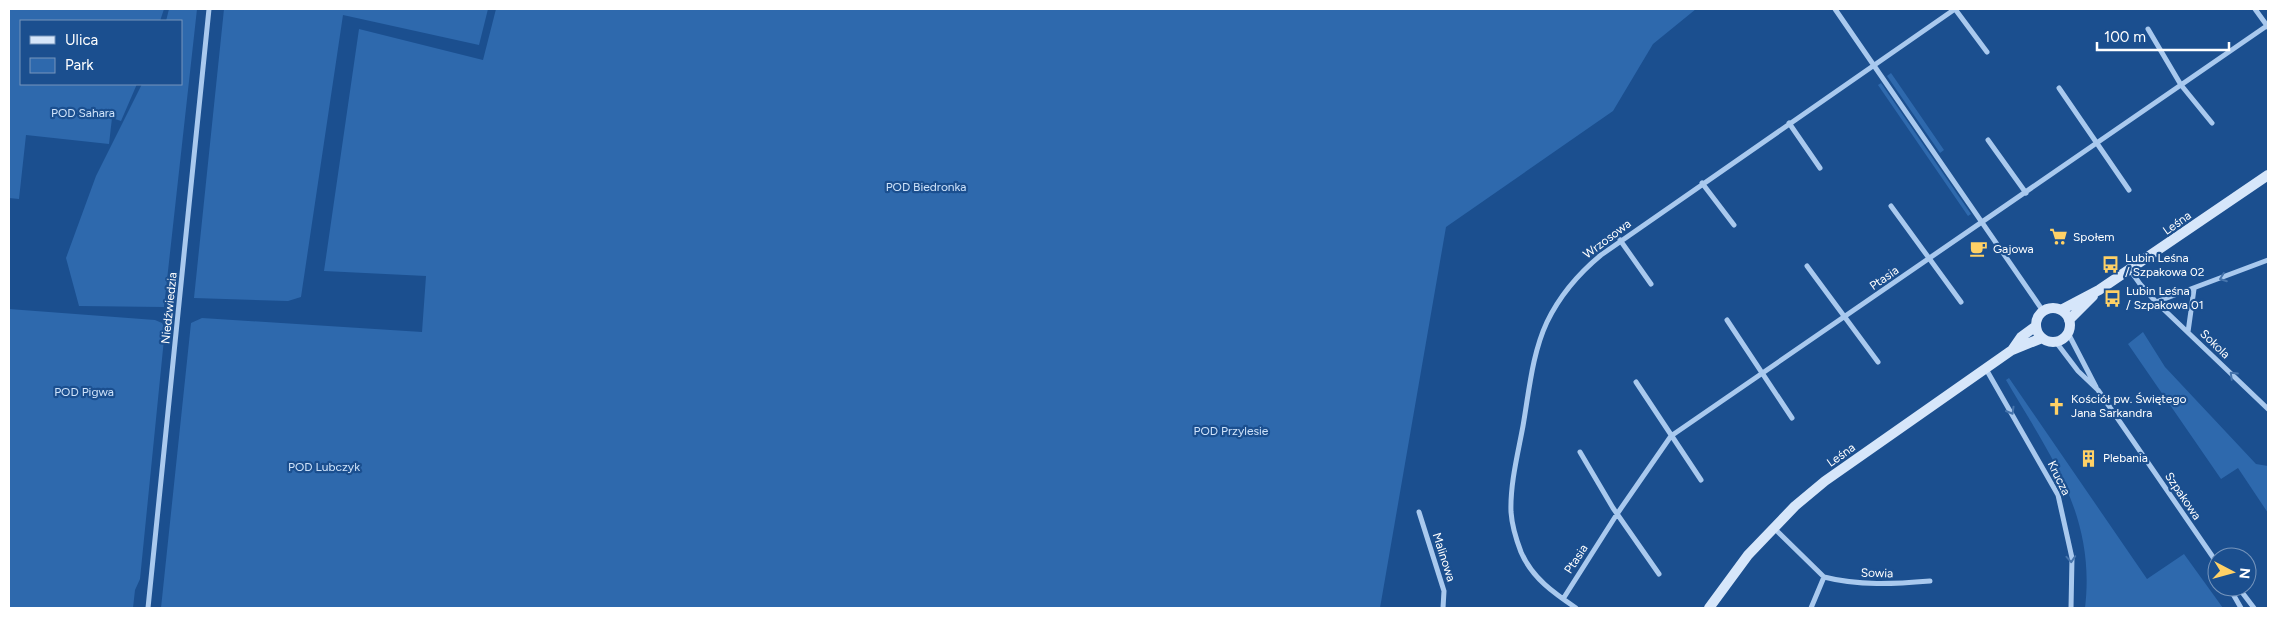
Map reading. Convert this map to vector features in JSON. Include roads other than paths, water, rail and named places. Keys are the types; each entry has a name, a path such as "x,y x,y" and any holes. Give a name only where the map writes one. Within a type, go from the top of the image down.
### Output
{"street":[{"name":"Niedźwiedzia","path":"148,608 209,9"},
{"path":"1835,9 2042,311"},
{"path":"1955,9 1987,52"},
{"name":"Wrzosowa","path":"1576,608 1542,583 1522,555 1512,522 1513,486 1536,354 1547,322 1564,293 1580,272 1620,240 1955,9"},
{"path":"2255,9 2268,26"},
{"name":"Ptasia","path":"1563,599 1617,514 1671,436 1846,318 2096,142 2268,26"},
{"path":"2148,30 2182,85 2212,123"},
{"path":"2059,88 2129,190"},
{"path":"1789,123 1820,168"},
{"path":"1988,140 2026,193"},
{"name":"Leśna","path":"2061,310 2099,290 2130,270 2268,175"},
{"path":"1702,183 1734,225"},
{"path":"1891,206 1960,302"},
{"path":"1620,240 1651,284"},
{"path":"2156,302 2268,260"},
{"path":"1807,266 1878,362"},
{"name":"Sokola","path":"2130,270 2156,302 2268,409"},
{"path":"2188,332 2194,289"},
{"name":"Leśna","path":"2069,320 2099,290"},
{"path":"2052,308 2061,310 2069,320 2068,332 2065,337 2056,342 2042,338 2036,326 2036,320 2042,311 2052,308"},
{"path":"1727,320 1792,418"},
{"name":"Leśna","path":"2012,350 2021,337 2036,326"},
{"name":"Szpakowa","path":"2068,332 2098,390 2207,549"},
{"name":"Leśna","path":"1709,608 1748,555 1773,527 1825,481 2012,350 2042,338"},
{"name":"Szpakowa","path":"2056,342 2078,371 2098,390"},
{"name":"Krucza","path":"1986,369 2058,495 2072,558 2070,608"},
{"path":"1636,382 1701,480"},
{"path":"1580,452 1617,514 1658,574"},
{"name":"Malinowa","path":"1419,512 1444,591 1443,608"},
{"path":"1773,527 1824,577 1811,608"},
{"name":"Sowia","path":"1824,577 1840,581 1880,584 1930,581"},
{"path":"2246,597 2254,608"}],"place":[{"name":"Społem","path":"2059,237"},
{"name":"Gajowa","path":"1979,249"},
{"name":"Lubin Leśna / Szpakowa 02","path":"2111,265"},
{"name":"Lubin Leśna / Szpakowa 01","path":"2112,298"},
{"name":"Kościół pw. Świętego Jana Sarkandra","path":"2057,406"},
{"name":"Plebania","path":"2089,458"}],"park label":[{"name":"POD Sahara","path":"83,113"},
{"name":"POD Biedronka","path":"926,187"},
{"name":"POD Pigwa","path":"84,392"},
{"name":"POD Przylesie","path":"1231,431"},
{"name":"POD Lubczyk","path":"324,467"}]}
